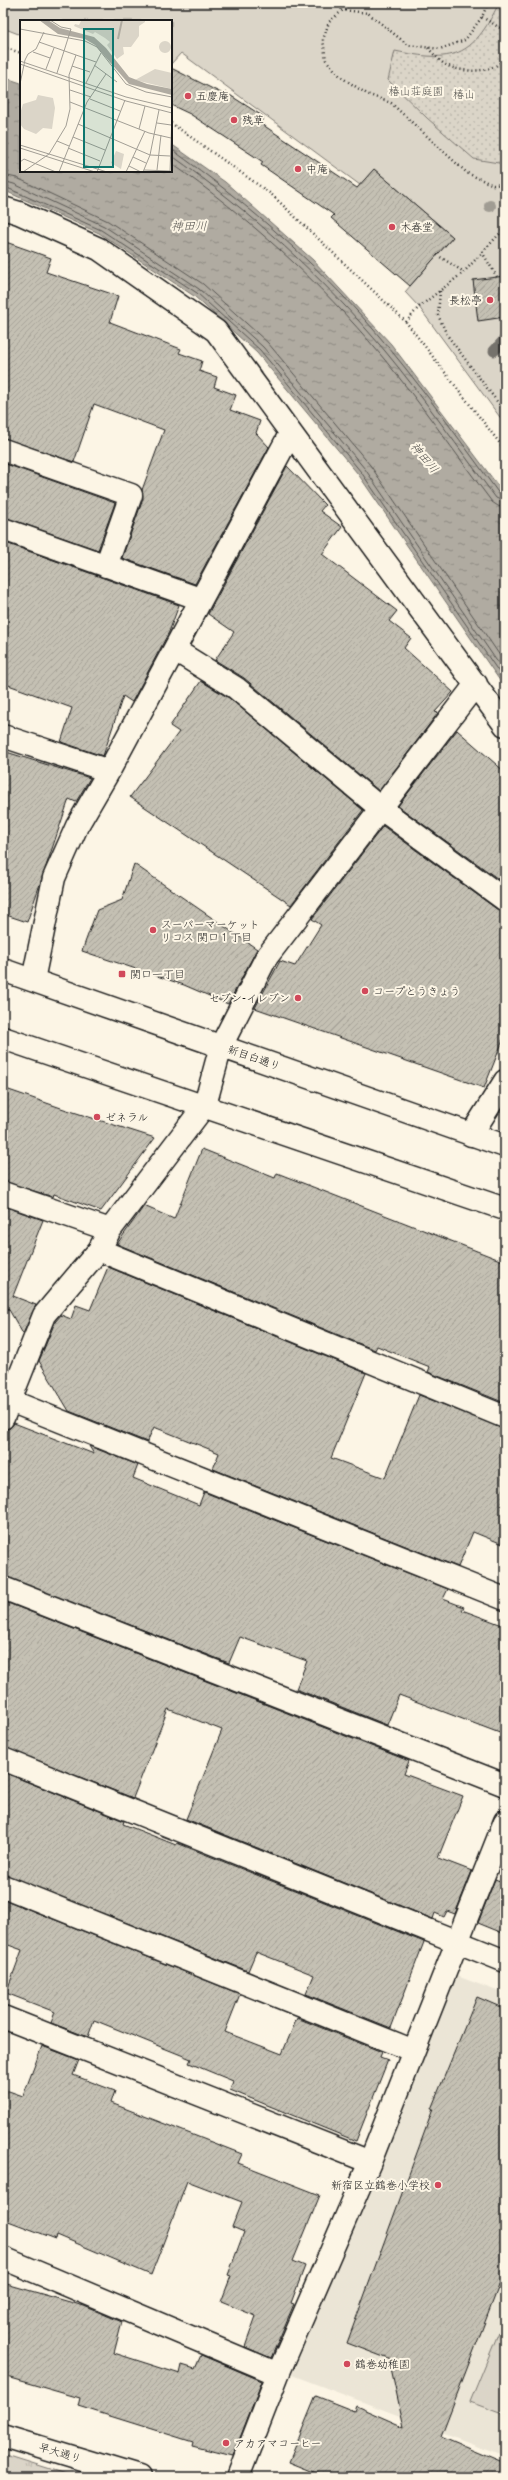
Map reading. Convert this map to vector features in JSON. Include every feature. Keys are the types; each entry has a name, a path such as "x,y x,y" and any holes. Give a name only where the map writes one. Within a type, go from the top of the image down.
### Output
{"street":[{"path":"3,208 19,213 99,249 216,332 505,724"},
{"path":"33,980 54,878 78,826 110,771 200,599 290,434"},
{"path":"3,450 131,495 106,566"},
{"path":"3,529 200,599"},
{"path":"174,650 236,688 380,808 505,900"},
{"path":"476,684 266,958 221,1046 205,1105 110,1230 99,1250 44,1316 5,1405 505,1599"},
{"path":"3,736 110,771"},
{"name":"新目白通り","path":"3,970 221,1046 471,1136 505,1146"},
{"path":"3,1038 205,1105 505,1209"},
{"path":"471,1136 505,1081"},
{"path":"3,1193 110,1230"},
{"path":"99,1250 505,1417"},
{"path":"3,1588 505,1785"},
{"path":"3,1759 458,1941 505,1962"},
{"path":"238,2477 278,2374 370,2162 505,1821"},
{"path":"3,1886 414,2051"},
{"path":"3,2017 370,2162"},
{"path":"3,2258 278,2374"},
{"name":"早大通り","path":"3,2436 139,2477"}],"path":[{"path":"335,3 344,10 368,12 408,45 440,49 465,40 482,17 488,3"},
{"path":"344,10 329,22 323,40 326,60 340,77 367,94 391,102 467,173 493,185 505,184"},
{"path":"482,17 505,31"},
{"path":"3,47 20,53"},
{"path":"428,48 445,65 467,72 488,68 505,58"},
{"path":"172,124 271,194 406,322 505,450"},
{"path":"406,322 419,307 464,272 505,228"},
{"path":"482,252 497,276"},
{"path":"437,255 464,272"},
{"path":"440,291 438,315 447,334 505,412"}],"shaded area":[{"name":"新宿区立鶴巻小学校","path":"457,1976 505,1994 505,2456 292,2375"}],"green space":[{"name":"椿山荘庭園","path":"3,3 505,3 505,424 419,307 405,292 453,237 374,169 360,185 181,53 172,63 172,20 20,20 20,35 3,28"},
{"name":"椿山","path":"499,3 505,3 505,164 474,159 427,118 388,80 395,51 415,55 432,56 446,56 459,52 470,46 480,35"},
{"path":"505,2317 505,2415 470,2402"},
{"path":"3,2454 76,2477 3,2477"}],"water":[{"name":"神田川","path":"3,77 20,83 20,172 172,172 172,145 225,182 313,260 391,344 505,495 505,688 358,474 257,353 194,296 99,233 3,190"}],"building":[{"path":"172,68 223,94 225,92 264,117 260,123 357,188 374,169 453,237 410,286 331,218 334,215 261,165 263,162 190,114 172,105"},
{"path":"3,241 51,258 46,272 118,296 110,322 181,349 179,353 202,361 199,371 217,377 214,387 236,395 230,410 260,421 256,433 269,447 195,584 122,558 143,499 142,490 164,430 94,404 74,462 3,438"},
{"name":"長松亭","path":"505,276 505,317 478,321 473,280"},
{"path":"3,463 115,503 98,550 3,517"},
{"path":"287,466 325,505 320,511 342,527 322,554 397,611 389,621 411,638 404,648 453,692 435,712 438,713 379,791 244,678 215,660 234,632 208,614"},
{"path":"3,542 179,605 169,632 132,702 123,696 103,756 61,742 72,708 3,683"},
{"path":"201,681 229,698 363,810 291,905 130,797 179,732 170,726"},
{"path":"457,730 505,772 505,884 398,806"},
{"path":"3,751 90,778 76,802 69,799 27,922 3,914"},
{"path":"383,826 498,910 505,912 505,1035 484,1088 255,1008 280,961 295,966 321,925 312,919"},
{"name":"スーパーマーケット リコス 関口１丁目","path":"134,864 257,949 228,1004 184,985 82,951 97,910 122,900"},
{"path":"3,1088 155,1138 101,1211 54,1194 53,1197 3,1181"},
{"path":"202,1149 275,1178 277,1173 505,1262 505,1403 428,1372 430,1367 377,1346 375,1350 117,1244 144,1206 174,1219"},
{"path":"3,1206 43,1220 13,1296 36,1305 23,1334 8,1308 3,1317"},
{"path":"108,1267 366,1373 331,1458 385,1478 419,1395 505,1429 505,1545 473,1532 458,1567 213,1469 219,1453 154,1427 147,1442 69,1411 39,1361 55,1322 61,1315 71,1319 76,1305 90,1310"},
{"path":"14,1423 94,1454 89,1446 138,1465 133,1478 199,1505 204,1492 448,1589 443,1599 464,1607 462,1610 505,1626 505,1735 399,1695 387,1725 296,1689 307,1661 240,1637 229,1663 3,1576 3,1430 10,1428"},
{"path":"3,1601 409,1761 404,1774 463,1796 438,1858 472,1871 455,1914 447,1911 444,1917 435,1913 433,1919 186,1819 222,1730 168,1709 133,1798 3,1747"},
{"path":"3,1772 124,1821 123,1824 176,1845 177,1843 424,1942 391,2028 306,1994 314,1975 256,1952 248,1971 3,1874"},
{"path":"495,1879 505,1883 505,1934 478,1923"},
{"path":"3,1899 240,1994 225,2032 282,2054 297,2018 382,2052 380,2057 388,2060 356,2141 230,2090 233,2081 189,2063 191,2059 94,2020 88,2037 51,2023 55,2012 6,1993 22,1950 3,1943"},
{"name":"新宿区立鶴巻小学校","path":"477,1997 505,2009 505,2270 441,2436 505,2463 505,2477 326,2477 289,2462 316,2396 354,2411 356,2406 404,2427 389,2359 347,2343 433,2109 431,2109"},
{"path":"42,2046 79,2060 73,2075 115,2091 111,2103 242,2154 238,2163 320,2195 293,2261 305,2266 291,2303 294,2304 271,2358 245,2347 256,2316 221,2302 231,2276 228,2275 244,2232 232,2227 242,2202 187,2181 151,2275 57,2235 56,2239 3,2219 3,2089 23,2096"},
{"path":"3,2283 84,2306 122,2322 114,2353 180,2374 182,2365 195,2369 201,2355 262,2381 233,2456 192,2446 193,2442 78,2406 80,2398 3,2376"}],"waterway":[{"path":"494,351 505,339"}],"place":[{"name":"五慶庵","path":"188,96"},
{"name":"残草","path":"234,120"},
{"name":"中庵","path":"298,169"},
{"name":"木春堂","path":"392,227"},
{"name":"長松亭","path":"490,300"},
{"name":"スーパーマーケット リコス 関口１丁目","path":"153,930"},
{"name":"関口一丁目","path":"122,974"},
{"name":"コープとうきょう","path":"365,991"},
{"name":"セブン-イレブン","path":"298,998"},
{"name":"ゼネラル","path":"97,1117"},
{"name":"新宿区立鶴巻小学校","path":"438,2185"},
{"name":"鶴巻幼稚園","path":"347,2364"},
{"name":"アカアマコーヒー","path":"226,2443"}]}
